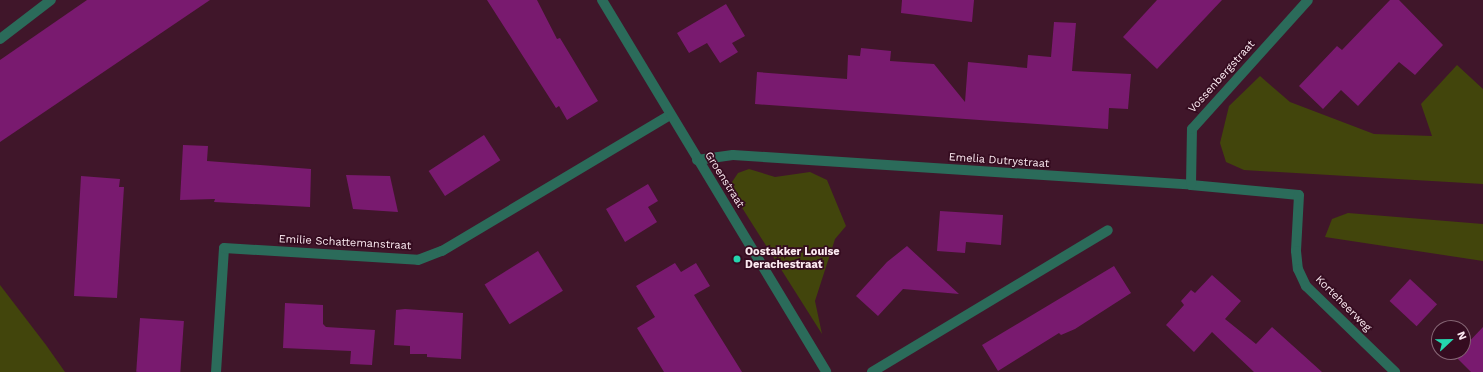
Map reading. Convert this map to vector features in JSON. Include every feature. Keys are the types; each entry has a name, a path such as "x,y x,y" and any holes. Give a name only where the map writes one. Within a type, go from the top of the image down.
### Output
{"street":[{"path":"0,39 51,0"},
{"name":"Groenstraat","path":"602,0 826,372"},
{"name":"Vossenbergstraat","path":"1191,185 1192,129 1308,0"},
{"name":"Emilie Schattemanstraat","path":"216,372 224,248 418,260 442,251 670,115"},
{"name":"Emelia Dutrystraat","path":"697,160 733,155 1191,185 1300,195"},
{"name":"Korteheerweg","path":"1300,195 1296,251 1298,269 1306,286 1395,372"},
{"path":"872,372 1108,230"}],"shaded area":[{"path":"1457,65 1483,89 1483,184 1244,170 1226,162 1220,143 1229,106 1260,76 1290,102 1374,134 1432,136 1421,104"},
{"path":"749,169 775,177 810,172 827,180 846,226 835,239 815,301 822,334 734,195 732,182 738,173"},
{"path":"1348,213 1483,224 1483,261 1325,237 1332,219"},
{"path":"0,285 46,345 65,372 0,372"}],"building":[{"path":"87,0 210,0 0,142 0,60"},
{"path":"487,0 537,0 557,39 560,38 598,101 567,120 559,106 556,108"},
{"path":"902,0 974,0 972,22 901,13"},
{"path":"1157,0 1222,0 1157,69 1123,37"},
{"path":"1390,0 1399,0 1443,45 1415,75 1399,62 1358,106 1341,90 1323,109 1299,86 1337,46 1342,50"},
{"path":"726,4 745,36 732,43 738,52 720,63 707,43 689,53 677,33"},
{"path":"1054,22 1076,23 1072,71 1131,74 1128,109 1109,108 1108,129 755,104 757,72 847,79 848,55 860,56 861,48 891,51 890,61 934,64 965,102 968,62 1027,68 1028,55 1051,57"},
{"path":"484,135 500,160 445,196 429,171"},
{"path":"183,145 208,146 207,161 311,169 310,207 214,202 215,199 180,200"},
{"path":"346,175 390,176 398,212 353,209"},
{"path":"81,176 120,179 119,187 124,187 117,298 74,296"},
{"path":"648,184 658,201 648,207 657,222 625,242 606,209"},
{"path":"940,211 1003,215 1001,245 966,242 965,253 937,251"},
{"path":"907,246 959,294 903,289 878,316 856,296 887,262"},
{"path":"538,251 563,291 509,324 485,284"},
{"path":"675,263 681,272 696,263 710,286 694,295 742,372 664,372 637,328 655,317 636,286"},
{"path":"1114,266 1131,293 1075,329 1061,335 1059,333 998,371 982,345"},
{"path":"1212,275 1241,301 1225,319 1256,344 1272,327 1322,372 1254,372 1212,332 1194,352 1166,325 1184,305 1181,301 1191,290 1195,293"},
{"path":"1410,279 1437,304 1417,326 1390,301"},
{"path":"285,303 323,305 323,324 326,327 375,330 372,365 350,364 351,351 283,348"},
{"path":"405,309 463,313 461,359 427,357 427,354 410,354 410,346 394,345 396,310"},
{"path":"140,318 184,321 180,372 136,372"},
{"path":"1483,327 1483,372 1471,372 1459,360 1471,360 1471,340"}],"place":[{"name":"Oostakker Louise Derachestraat","path":"737,259"}]}
